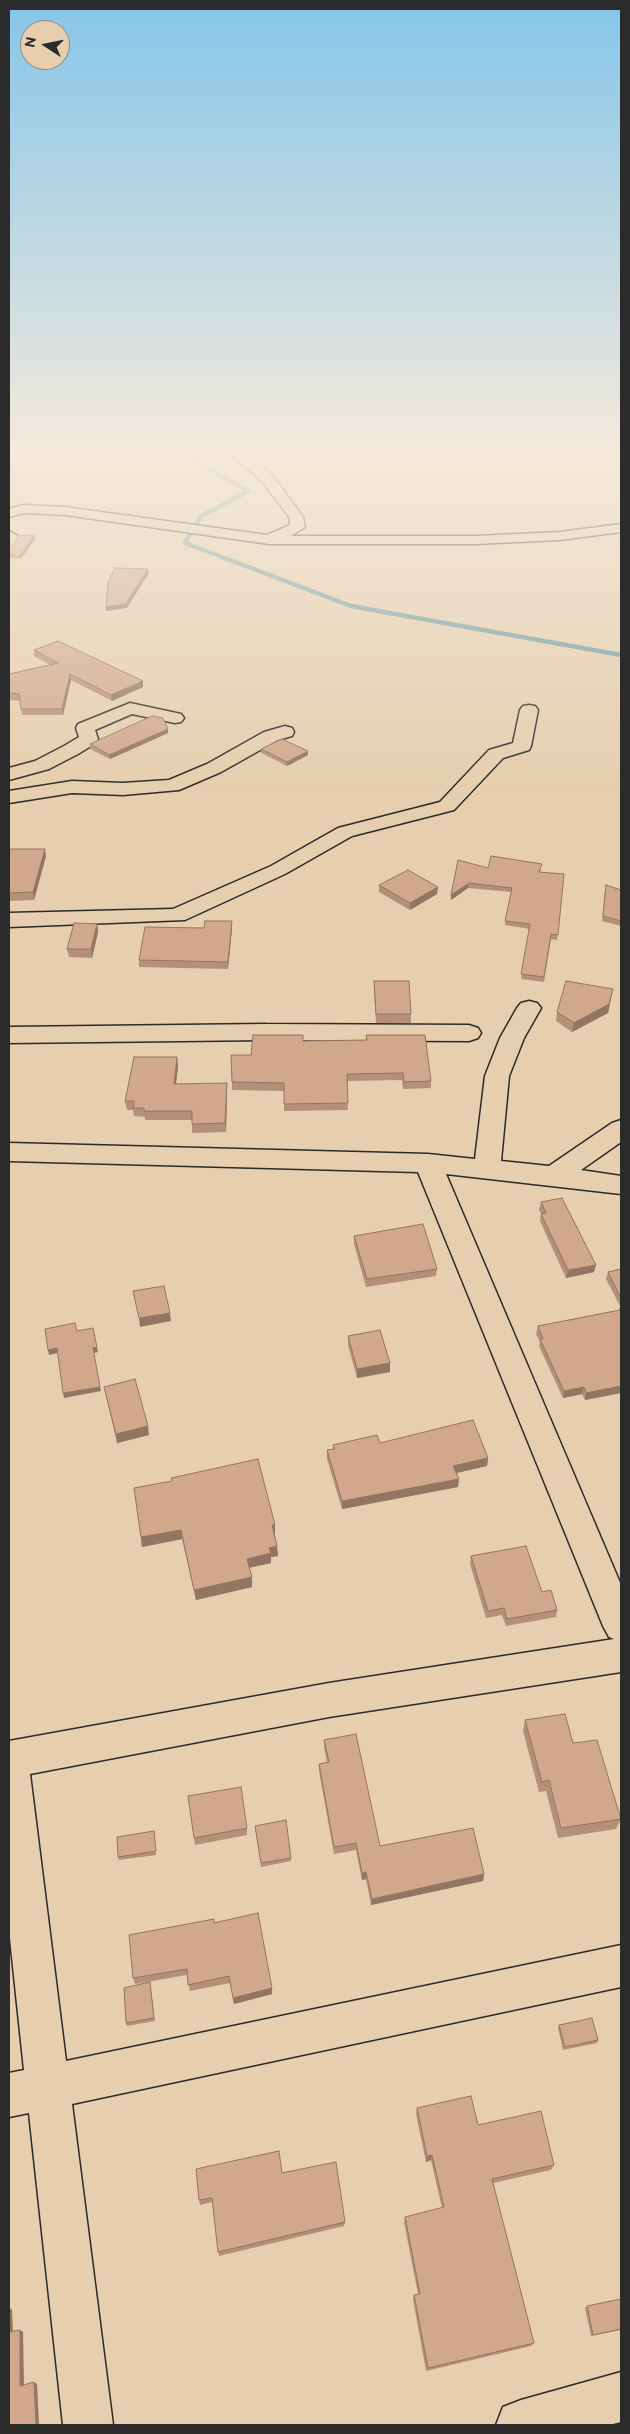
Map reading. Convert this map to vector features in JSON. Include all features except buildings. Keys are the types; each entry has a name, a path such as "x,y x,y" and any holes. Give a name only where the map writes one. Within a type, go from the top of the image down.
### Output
{"street":[{"path":"9,774 42,765 71,750 89,739 85,728 118,712 130,708 175,718"},
{"path":"9,920 177,915 278,870 345,832 447,806 496,754 522,746 529,710"},
{"path":"9,797 72,787 123,789 172,786 214,768 272,736 285,732"},
{"path":"487,1167 497,1076 512,1038 530,1008"},
{"path":"9,1035 246,1032 469,1033"},
{"path":"554,1176 621,1128"},
{"path":"9,1152 428,1163 487,1167 621,1184"},
{"path":"428,1163 621,1626"},
{"path":"88,2425 28,2090 9,1758 328,1700 621,1655"},
{"path":"28,2090 621,1966"},
{"path":"521,2425 621,2397"}],"waterway":[{"path":"239,564 351,606 621,655"}]}
